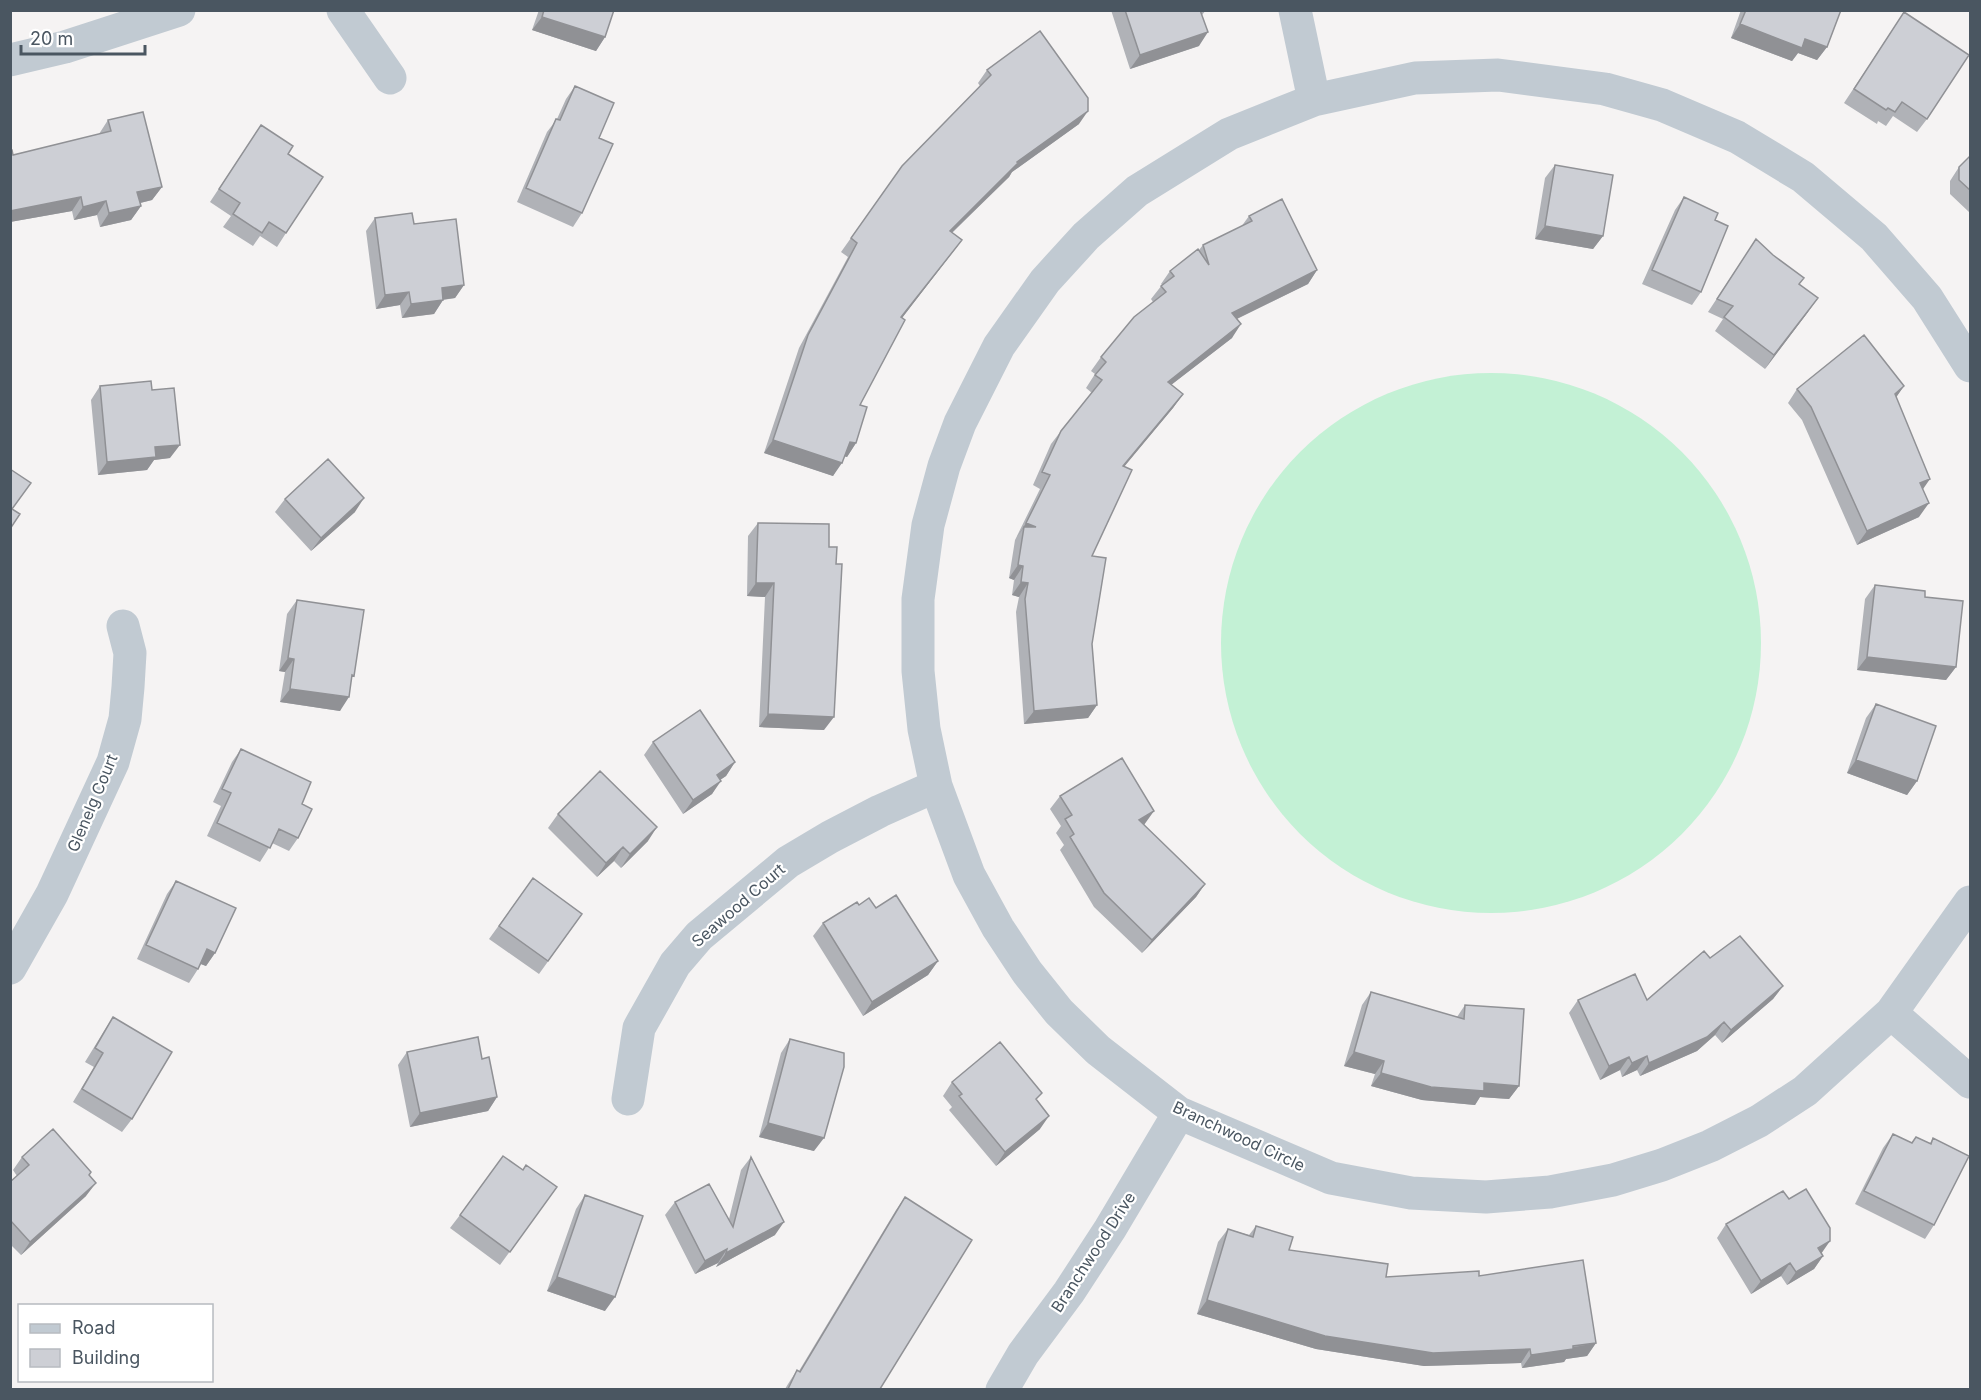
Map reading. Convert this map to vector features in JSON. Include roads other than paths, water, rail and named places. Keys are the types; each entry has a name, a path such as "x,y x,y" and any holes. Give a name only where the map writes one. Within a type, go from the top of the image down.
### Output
{"street":[{"path":"10,60 65,47 179,10"},
{"path":"343,10 390,78"},
{"path":"1295,10 1314,100"},
{"name":"Branchwood Circle","path":"1970,365 1927,298 1874,237 1803,177 1737,137 1662,105 1605,89 1498,75 1415,78 1314,100 1229,134 1137,192 1086,236 1045,281 999,346 960,423 944,466 928,525 918,599 918,671 924,729 936,786 969,875 998,928 1027,972 1059,1012 1098,1050 1179,1113 1331,1178 1411,1194 1486,1197 1550,1192 1613,1180 1662,1165 1710,1146 1759,1121 1804,1091 1892,1013 1971,902"},
{"name":"Glenelg Court","path":"10,969 52,894 112,762 125,719 128,687 130,653 123,626"},
{"name":"Seawood Court","path":"628,1099 639,1028 675,964 699,936 788,861 880,811 936,786"},
{"path":"1892,1013 1971,1082"},
{"name":"Branchwood Drive","path":"1002,1389 1023,1354 1069,1292 1110,1229 1179,1113"}]}
